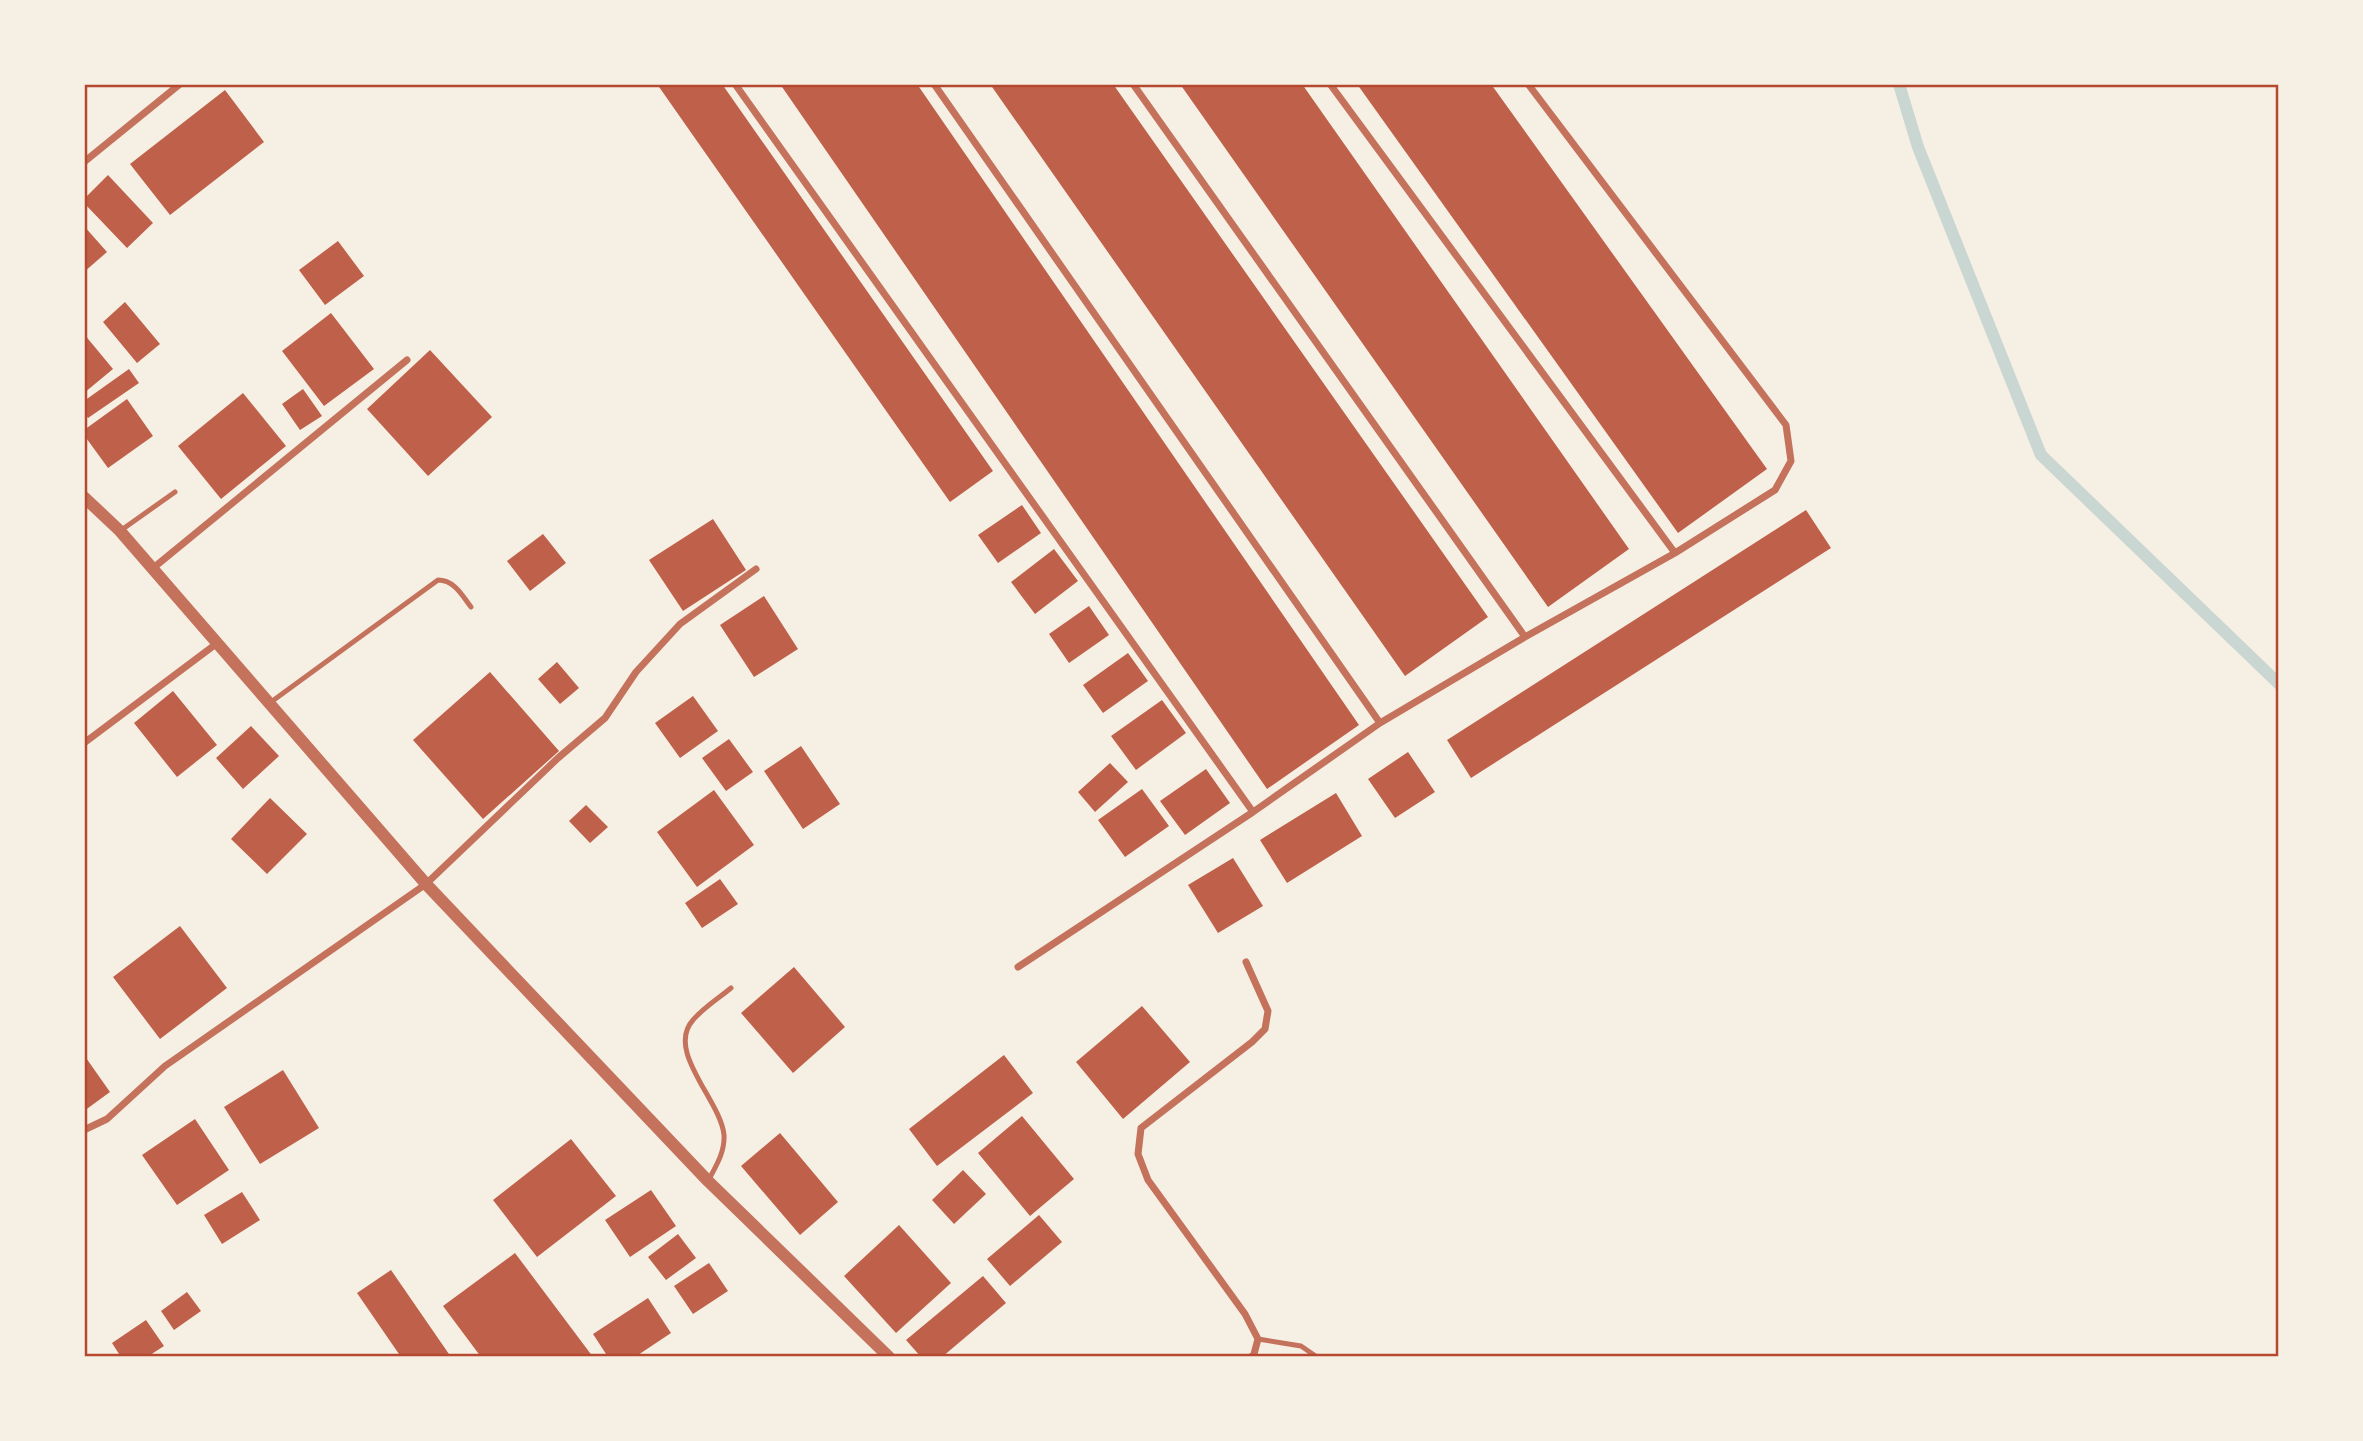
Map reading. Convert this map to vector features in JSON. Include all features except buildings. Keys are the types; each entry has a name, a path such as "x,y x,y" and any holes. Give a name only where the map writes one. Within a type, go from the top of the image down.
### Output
{"street":[{"path":"84,162 180,84"},
{"path":"735,84 1253,811"},
{"path":"934,84 1380,723"},
{"path":"1133,84 1525,637"},
{"path":"1330,84 1675,553"},
{"path":"1018,967 1380,723 1525,637 1675,553 1775,490 1791,461 1786,425 1528,84"},
{"path":"152,569 407,360"},
{"path":"84,497 120,531 426,884 708,1181 889,1357"},
{"path":"84,1130 107,1119 165,1066 426,884 558,758 605,718 636,672 680,624 756,569"},
{"path":"84,743 216,644"},
{"path":"1246,962 1268,1011 1265,1029 1141,1128 1138,1154 1147,1180 1245,1314 1258,1339 1251,1357"}],"lane":[{"path":"120,531 175,492"},
{"path":"270,704 438,580 447,580 471,607"},
{"path":"708,1181 722,1153 724,1134 714,1104 690,1065 684,1037 691,1021 731,988"},
{"path":"1258,1339 1301,1346 1317,1357"}],"waterway":[{"path":"1899,84 1918,147 2041,455 2279,684"}]}
